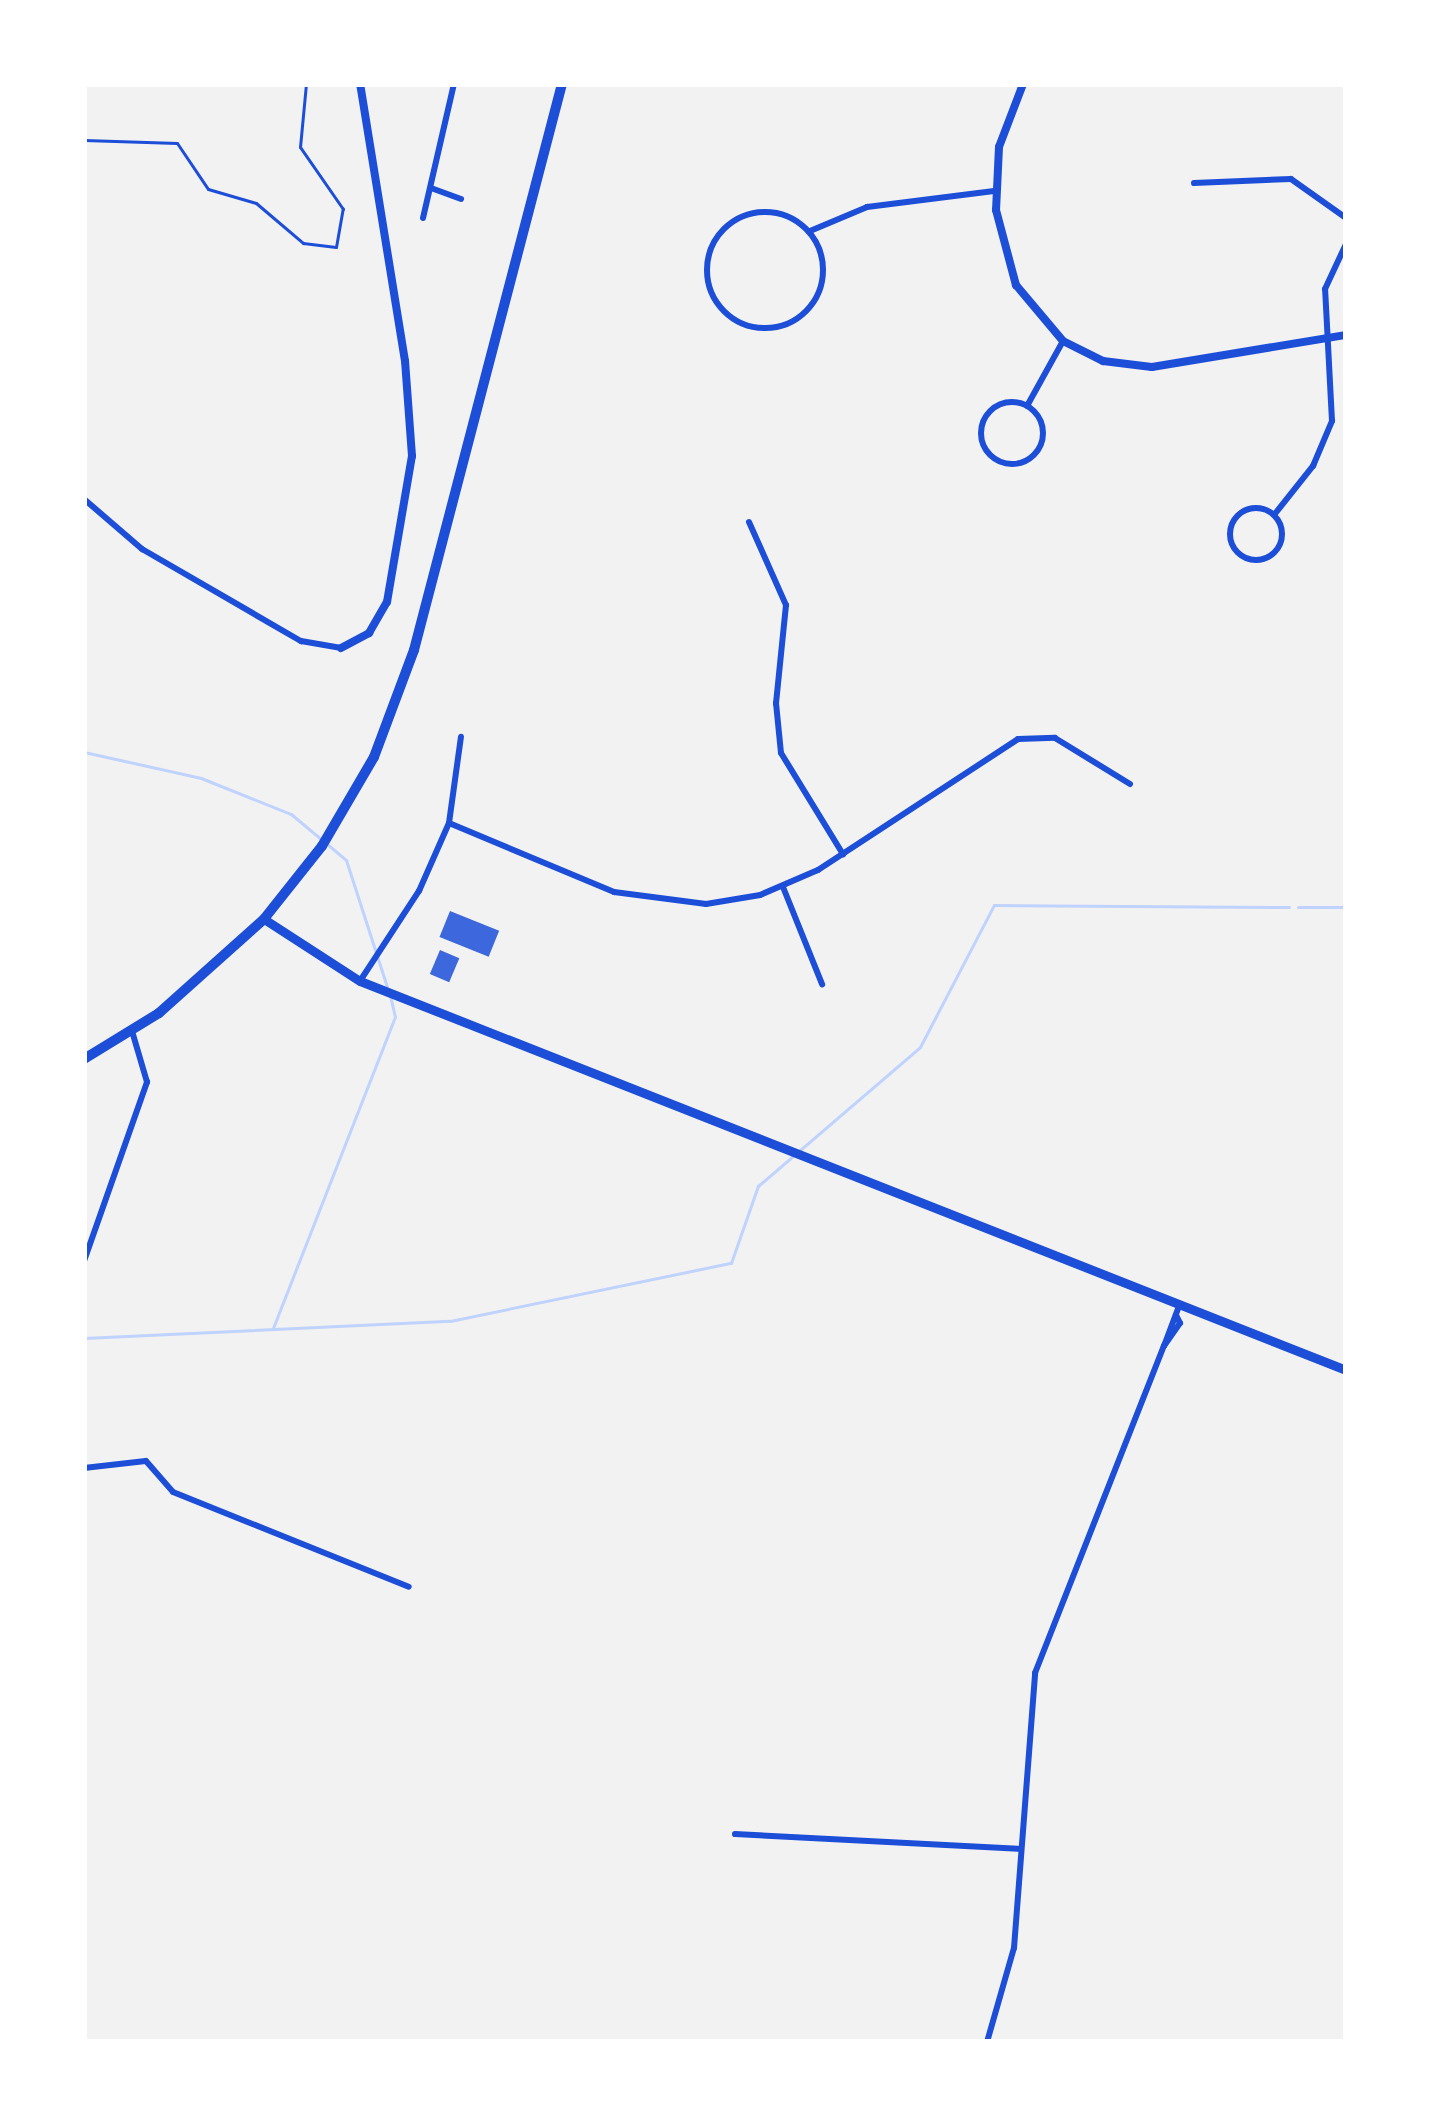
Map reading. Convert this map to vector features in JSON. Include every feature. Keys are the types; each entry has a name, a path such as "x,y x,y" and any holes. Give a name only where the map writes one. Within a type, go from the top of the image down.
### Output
{"highway":[{"path":"84,1059 132,1030 265,919 340,818 401,690 562,84"}],"main road":[{"path":"265,919 360,981 851,1171 1178,1309 1346,1370"}],"street":[{"path":"84,500 142,549 301,641 341,649 370,633 387,602 412,456 405,361 360,84"},
{"path":"423,218 454,84"},
{"path":"1023,84 998,147 994,190 1016,285 1063,341 1103,361 1152,367 1346,335"},
{"path":"1194,183 1291,179 1346,218"},
{"path":"431,188 461,199"},
{"path":"809,231 823,280 808,310 760,328 716,303 709,252 729,223 762,211 809,231 867,207 994,190"},
{"path":"1274,515 1329,433 1336,385 1325,290 1346,244"},
{"path":"1027,406 1063,341"},
{"path":"1027,406 1043,426 1039,450 1014,465 1000,463 980,435 985,417 994,407 1027,406"},
{"path":"1258,508 1274,515 1282,539 1273,554 1258,560 1235,550 1235,518 1258,508"},
{"path":"749,522 785,605 775,720 781,753 843,854"},
{"path":"449,823 638,899 706,904 783,887 1029,736 1071,746 1130,784"},
{"path":"360,981 419,892 449,823 460,737"},
{"path":"783,887 822,984"},
{"path":"84,1261 147,1082 132,1030"},
{"path":"987,2042 1011,1973 1035,1673 1178,1309"},
{"path":"84,1468 146,1461 173,1492 409,1587"},
{"path":"735,1834 1019,1849"}],"path":[{"path":"84,140 177,143 208,189 256,202 303,243 336,247 343,208 300,147 306,84"}],"building":[{"path":"450,911 499,931 489,957 440,937"},
{"path":"440,950 459,958 449,982 430,974"}],"waterway":[{"path":"84,752 201,778 291,814 320,838"},
{"path":"327,844 346,860 387,987"},
{"path":"84,1338 450,1321 731,1263 758,1186 920,1047 994,905 1289,907"},
{"path":"1298,907 1346,907"},
{"path":"273,1328 395,1017 390,996"}]}
